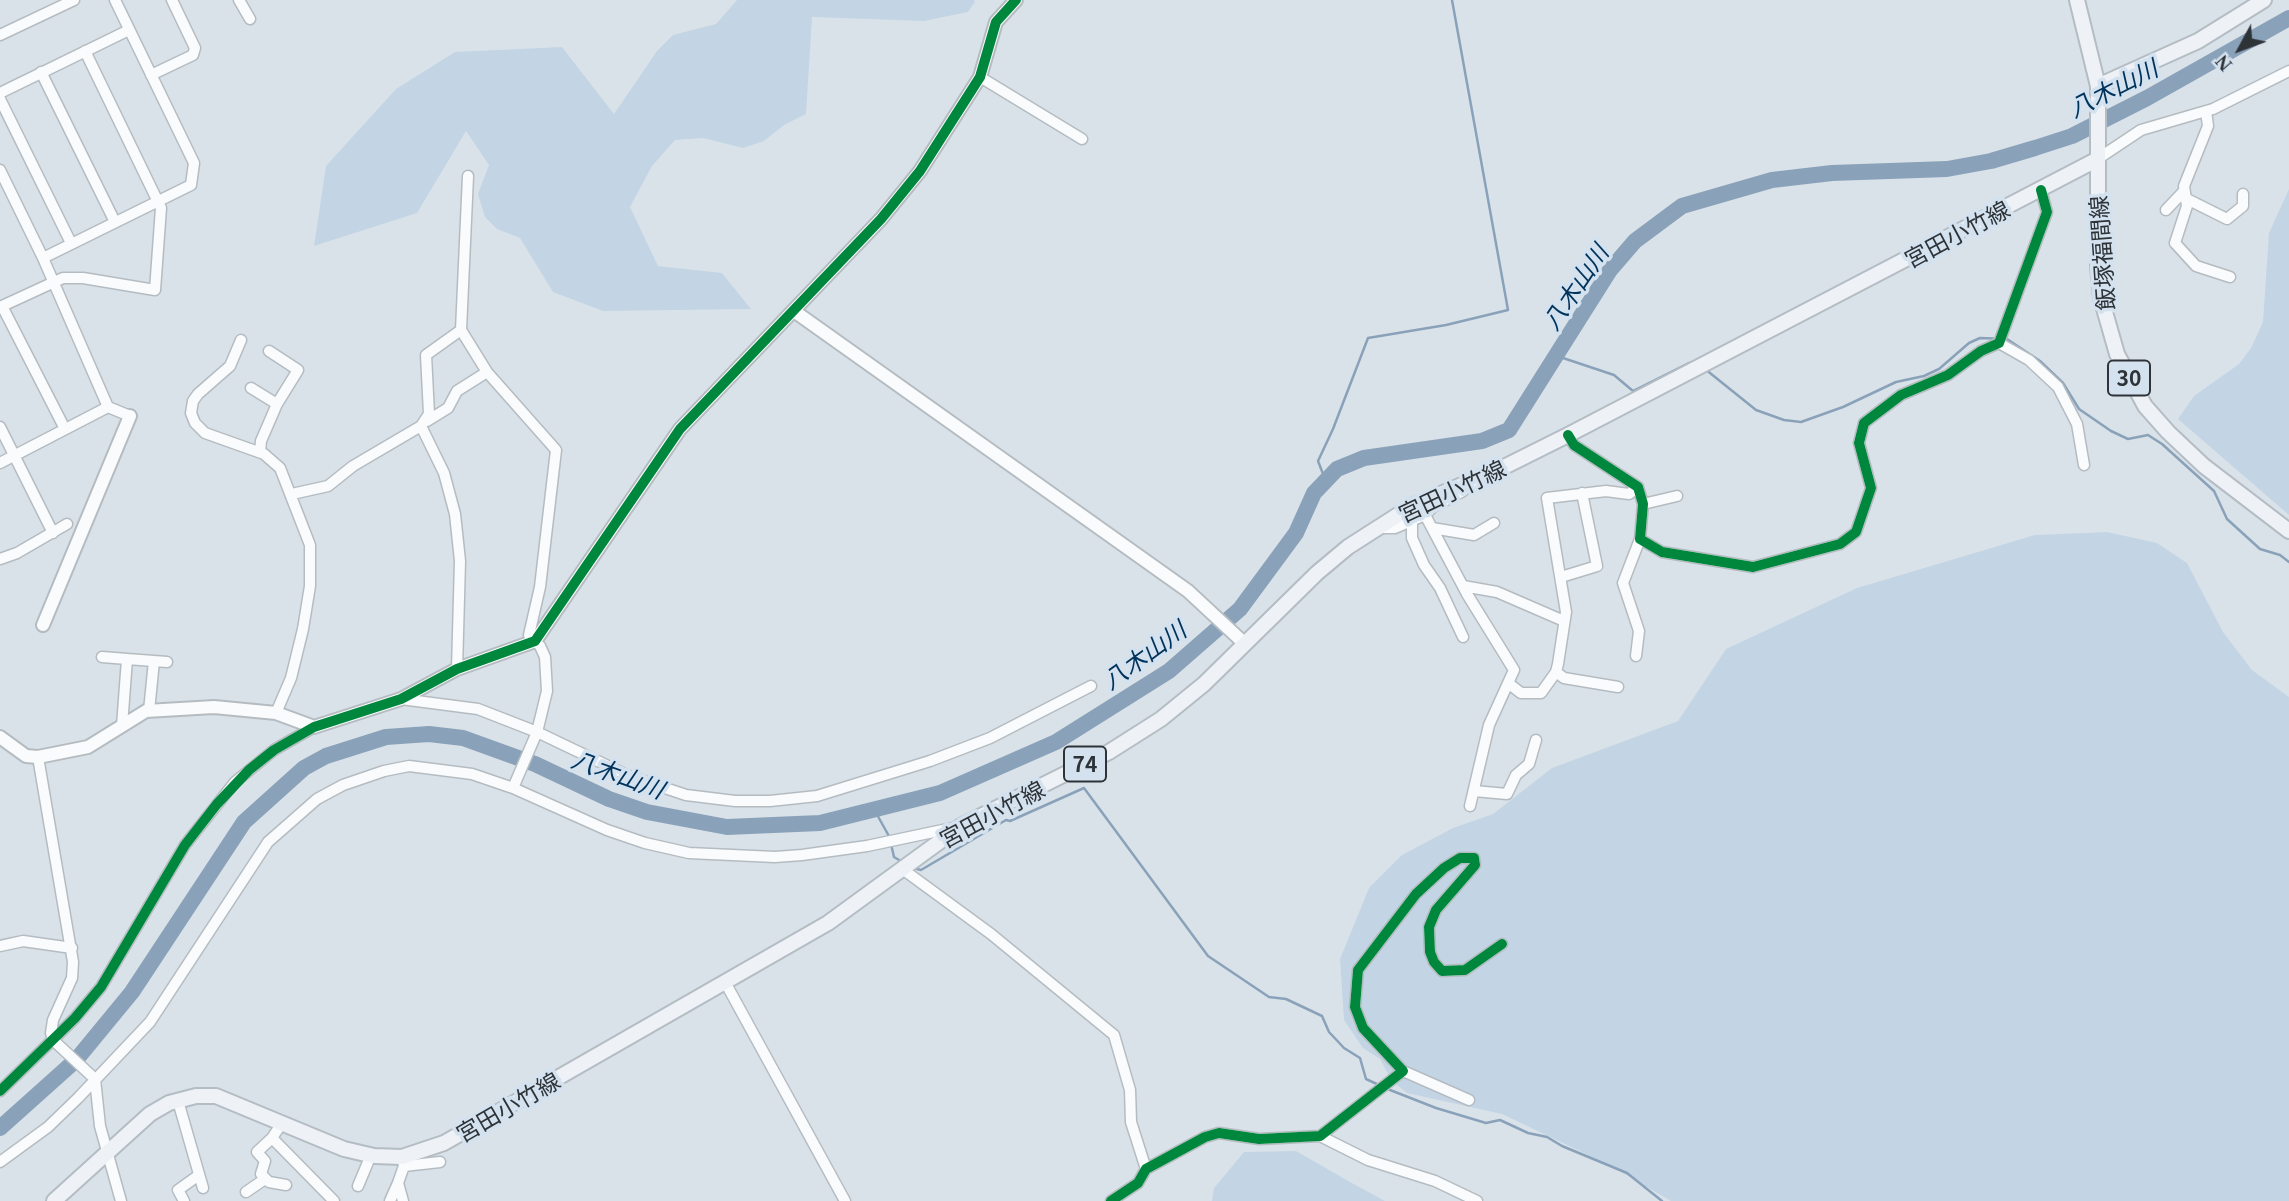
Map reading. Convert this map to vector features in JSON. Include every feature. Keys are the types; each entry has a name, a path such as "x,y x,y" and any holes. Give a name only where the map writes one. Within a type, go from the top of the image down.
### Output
{"main road":[{"path":"2077,0 2098,91 2198,41 2264,0"},
{"name":"飯塚福間線","path":"2098,91 2096,160 2101,298 2109,330 2130,381 2145,405 2185,450 2289,531"},
{"name":"宮田小竹線","path":"54,1201 150,1114 196,1096 216,1096 344,1149 371,1155 403,1161 444,1143 828,922 961,826 1109,752 1161,719 1240,639 1317,573 1376,528 1412,506 1569,435 2096,160"}],"street":[{"path":"0,35 74,0"},
{"path":"43,258 191,185 194,163 115,0"},
{"path":"151,75 193,55 195,48 172,0"},
{"path":"239,0 250,19"},
{"path":"0,1091 55,1041 101,987 185,845 235,782 274,750 314,727 401,699 457,669 535,641 680,429 881,219 920,171 980,77 996,22 1016,0"},
{"path":"0,93 129,30"},
{"path":"65,429 1,306 52,281 83,278 155,290 161,208 85,51"},
{"path":"2096,160 2141,130 2206,111 2289,71"},
{"path":"41,72 115,222"},
{"path":"980,77 1082,139"},
{"path":"0,99 71,243"},
{"path":"2206,111 2208,126 2185,195 2176,247 2196,266 2230,277"},
{"path":"0,170 43,258 108,407 130,416 43,625"},
{"path":"468,176 461,330 487,372 556,450 540,587 528,635 545,657 547,691 537,732 513,788"},
{"path":"1640,539 1662,552 1753,567 1840,544 1856,532 1871,488 1859,443 1864,424 1901,395 1948,375 1981,351 1999,343 2047,212 2041,190"},
{"path":"2185,195 2227,219 2243,206 2243,194"},
{"path":"2166,210 2185,195"},
{"path":"794,311 1188,591 1240,639"},
{"path":"457,669 460,561 455,514 444,473 424,423 426,355 461,330"},
{"path":"240,340 230,366 192,401 191,412 195,423 205,433 260,452 280,468 310,545 310,586 291,678 276,713"},
{"path":"1999,343 2029,360 2058,387 2077,424 2084,465"},
{"path":"260,452 261,441 276,404 298,370 270,351"},
{"path":"292,494 328,486 353,466 448,408 457,391 487,372"},
{"path":"251,388 276,404"},
{"path":"0,463 108,407"},
{"path":"0,427 53,533"},
{"path":"1569,435 1574,445 1638,487 1643,504 1640,539 1623,583 1640,631 1636,656"},
{"path":"1376,528 1395,528 1425,515 1433,507 1470,487 1482,476"},
{"path":"1508,683 1521,693 1541,693 1556,672 1564,621 1561,577 1547,498 1582,493 1629,494 1638,487"},
{"path":"1561,577 1597,566 1582,493"},
{"path":"1643,504 1678,496"},
{"path":"1425,515 1463,586 1514,670 1489,725 1470,806"},
{"path":"1412,521 1412,538 1463,636"},
{"path":"1432,528 1474,535 1494,523"},
{"path":"1,556 67,524"},
{"path":"1463,586 1497,593 1564,621"},
{"path":"102,657 167,662"},
{"path":"122,726 127,659"},
{"path":"149,711 154,661"},
{"path":"1556,672 1564,678 1618,687"},
{"path":"401,699 478,709 537,732 629,776 685,795 736,802 817,796 930,761 990,738 1091,686"},
{"path":"0,737 26,756 37,757 88,747 149,711 214,707 276,713 314,727"},
{"path":"1474,791 1507,794 1516,775 1529,764 1536,740"},
{"path":"37,757 72,948 72,978 53,1020 51,1033 55,1041 95,1079 100,1126 121,1201"},
{"path":"0,1162 48,1127 150,1022 173,991 236,887 268,842 317,799 374,774 409,766 472,774 513,788 645,844 689,853 775,857 802,855 867,846 961,826"},
{"path":"1469,1100 1403,1071 1363,1028 1355,1007 1358,970 1391,922 1444,868 1468,856 1474,858 1475,865 1436,911 1429,927 1434,962 1443,971 1465,970 1502,944"},
{"path":"901,868 991,934 1114,1035 1130,1090 1130,1122 1146,1169"},
{"path":"0,946 23,941 72,948"},
{"path":"725,982 845,1201"},
{"path":"1320,1136 1403,1071"},
{"path":"178,1101 203,1188"},
{"path":"282,1123 272,1138 257,1152 265,1161 261,1174 265,1179 286,1185"},
{"path":"1111,1201 1128,1196 1146,1169 1205,1137 1219,1133 1259,1139 1320,1136 1368,1160 1435,1181 1477,1201"},
{"path":"272,1138 334,1201"},
{"path":"358,1186 371,1155"},
{"path":"390,1201 403,1161 440,1162"},
{"path":"184,1201 178,1190 199,1175"},
{"path":"246,1192 265,1179"},
{"path":"398,1183 403,1201"}],"shaded area":[{"path":"737,0 975,2 968,12 924,21 812,17 806,114 784,125 764,141 743,148 703,138 675,140 652,166 630,207 658,266 722,273 751,309 603,311 553,292 520,238 497,229 485,217 478,194 489,165 466,131 417,213 314,246 326,166 396,89 455,52 562,47 614,114 657,51 673,35 716,24"},
{"path":"2289,189 2289,515 2178,419 2194,396 2239,364 2251,348 2263,322 2269,233"},
{"path":"2107,532 2157,543 2187,563 2223,632 2252,670 2289,697 2289,1201 1671,1201 1609,1165 1502,1114 1407,1093 1392,1081 1380,1059 1363,1048 1344,1020 1340,959 1369,888 1402,855 1453,828 1493,814 1552,768 1678,721 1726,649 1857,588 2035,535"},
{"path":"1296,1151 1385,1201 1212,1201 1214,1188 1244,1152"}],"waterway":[{"path":"1325,479 1318,461 1368,338 1446,325 1508,310 1452,0"},
{"name":"八木山川","path":"0,1128 76,1060 132,992 244,822 304,768 326,756 386,737 429,734 463,738 535,764 609,799 647,812 727,827 820,823 940,793 1056,742 1169,671 1240,609 1296,533 1314,493 1337,469 1364,458 1482,441 1509,430 1610,270 1635,241 1682,206 1772,180 1832,173 1947,169 1991,161 2035,148 2072,136 2147,98 2289,18"},
{"path":"1705,369 1756,410 1784,420 1801,422 1843,407 1896,382 1924,376 1939,369 1969,343 1980,338 2007,339 2040,361 2063,383 2079,409 2111,431 2128,439 2148,435 2162,444 2214,491 2227,519 2260,549 2280,555 2289,562"},
{"path":"1557,356 1614,375 1633,391 1689,363 1697,363"},
{"path":"913,868 921,870 1006,820 1010,821 1084,788 1208,956 1269,997 1286,999 1322,1016 1329,1032 1344,1048 1360,1058 1366,1079 1379,1085"},
{"path":"875,811 890,838"},
{"path":"891,844 894,857 904,863"},
{"path":"1385,1088 1436,1108 1486,1123 1500,1120 1528,1133 1547,1137 1627,1173 1662,1201"}],"cycle path":[{"path":"0,1091 75,1018 101,987 185,845 217,804 249,770 274,750 314,727 401,699 457,669 535,641 680,429 881,219 920,171 980,77 996,22 1016,0"},
{"path":"1568,435 1574,445 1638,487 1643,504 1640,539 1662,552 1753,567 1840,544 1856,532 1871,488 1859,443 1864,423 1901,395 1948,375 1981,351 1999,343 2047,212 2041,190"},
{"path":"1111,1201 1138,1183 1146,1169 1205,1137 1219,1133 1259,1139 1320,1136 1403,1071 1363,1028 1355,1007 1358,970 1416,894 1444,868 1460,858 1474,858 1475,865 1436,910 1429,927 1430,952 1434,962 1442,971 1465,970 1502,944"}]}
